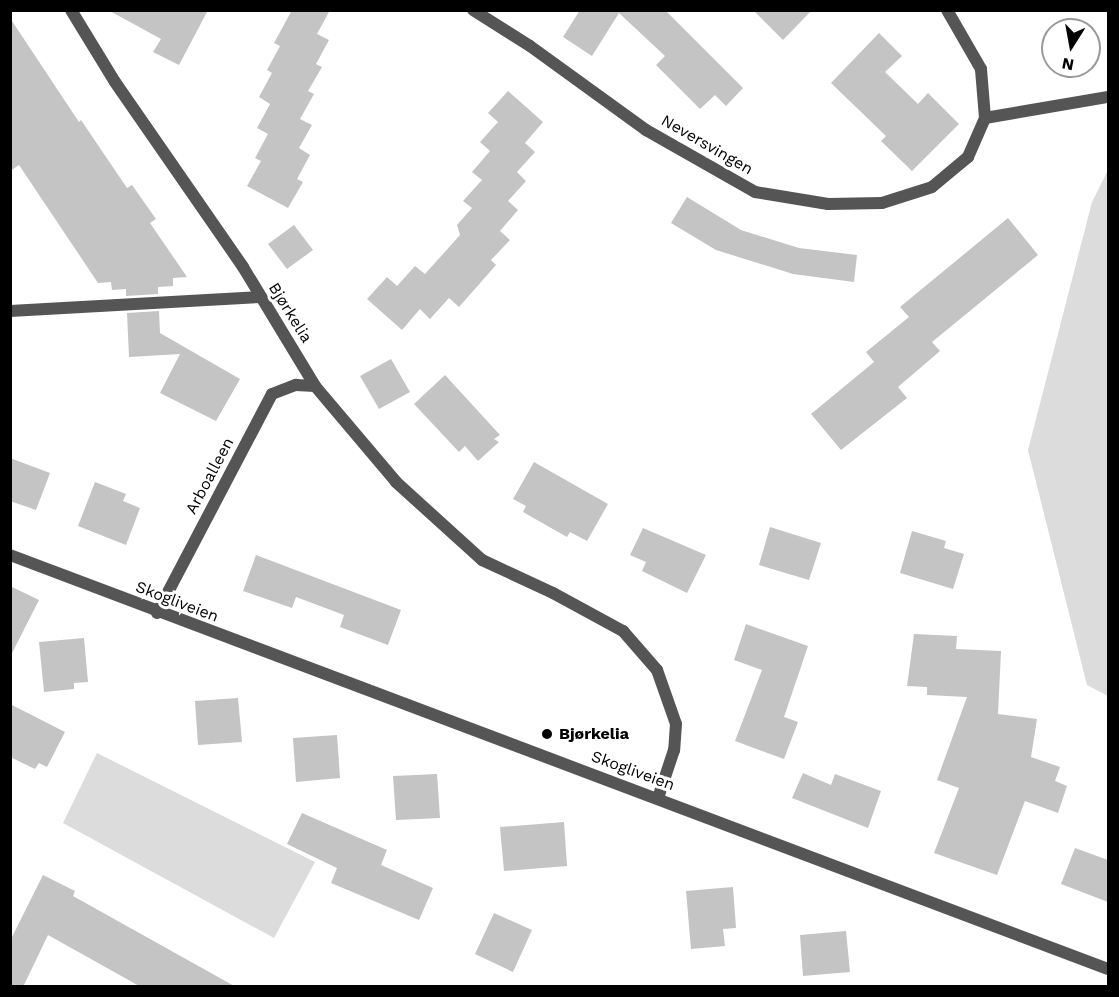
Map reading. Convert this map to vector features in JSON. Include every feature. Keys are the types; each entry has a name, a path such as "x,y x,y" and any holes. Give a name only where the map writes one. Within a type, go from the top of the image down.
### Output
{"street":[{"name":"Bjørkelia","path":"71,10 261,297 315,386 396,482 482,560 553,592 623,631 657,670 676,724 674,750 658,798"},
{"name":"Neversvingen","path":"472,10 530,46 646,130 755,192 828,204 882,203 932,187 968,157 985,118 981,69 947,10"},
{"path":"985,118 1108,98"},
{"path":"10,311 261,297"},
{"name":"Arboalleen","path":"157,613 272,394 296,385 315,386"},
{"name":"Skogliveien","path":"10,555 157,613 658,798 1108,969"}],"shaded area":[{"path":"1108,170 1108,696 1087,685 1028,450 1092,202"},
{"path":"97,753 315,862 274,938 63,823"}],"building":[{"path":"108,10 208,10 179,65 153,52 161,39"},
{"path":"292,10 330,10 317,34 329,40 316,64 322,67 308,91 314,94 300,119 312,125 299,148 310,155 297,179 303,182 288,208 247,186 261,161 255,158 268,134 257,128 270,104 259,97 272,73 267,70 280,46 274,43"},
{"path":"580,10 665,10 743,88 726,106 715,95 700,109 656,65 665,56 619,13 592,56 563,37"},
{"path":"753,10 812,10 783,40"},
{"path":"10,18 79,122 81,120 127,188 132,185 156,219 150,223 187,277 173,278 173,286 158,287 158,294 126,296 126,289 112,290 111,282 98,283 19,165 10,171"},
{"path":"879,33 902,56 885,72 918,104 928,93 959,124 912,171 881,141 886,136 831,83"},
{"path":"508,91 543,122 525,143 535,152 517,172 526,181 508,201 518,210 500,231 510,240 491,260 496,265 459,307 449,298 430,319 420,309 402,330 367,299 387,277 397,286 415,266 425,274 460,235 457,225 472,208 463,201 482,180 472,172 490,151 480,142 498,122 488,113"},
{"path":"687,197 741,230 799,248 857,255 854,282 793,274 716,250 671,223"},
{"path":"1008,218 1038,255 932,342 940,351 898,387 907,398 841,450 811,414 874,362 866,352 909,317 900,307"},
{"path":"294,225 313,250 287,269 268,244"},
{"path":"159,311 160,333 240,379 216,421 160,393 180,354 129,357 127,313"},
{"path":"391,359 410,392 379,409 360,376"},
{"path":"445,375 500,435 494,439 499,442 478,461 465,446 459,452 414,404"},
{"path":"10,458 50,473 36,510 10,501"},
{"path":"534,462 608,504 587,541 570,532 567,537 523,512 526,506 513,499"},
{"path":"95,482 126,494 123,501 140,508 126,545 78,526"},
{"path":"770,527 821,543 809,580 759,565"},
{"path":"643,528 706,555 687,593 642,571 646,562 630,555"},
{"path":"912,531 946,541 944,548 964,554 953,589 900,573"},
{"path":"256,555 401,610 388,645 340,627 344,615 296,597 292,608 243,591"},
{"path":"10,586 39,600 10,657"},
{"path":"746,624 808,646 784,717 798,722 784,759 735,741 762,670 734,660"},
{"path":"914,634 957,636 956,649 1001,651 998,714 1037,719 1031,757 1060,767 1055,781 1067,786 1058,813 1025,801 997,875 934,853 959,788 937,780 967,697 927,695 927,687 907,686"},
{"path":"84,638 88,682 74,683 74,689 44,692 39,642"},
{"path":"238,698 242,742 198,745 195,701"},
{"path":"10,704 65,732 47,767 39,763 35,769 10,757"},
{"path":"337,735 340,778 296,782 293,738"},
{"path":"803,773 831,785 835,774 881,791 868,828 792,798"},
{"path":"437,774 440,818 396,820 393,776"},
{"path":"302,813 387,850 381,865 433,888 419,920 331,883 337,868 287,844"},
{"path":"564,822 567,866 504,871 500,827"},
{"path":"1075,848 1108,860 1108,902 1061,884"},
{"path":"43,875 75,891 73,896 236,987 141,987 48,935 23,987 10,987 10,941"},
{"path":"733,887 736,928 723,929 725,946 691,949 686,891"},
{"path":"494,913 532,930 513,972 475,954"},
{"path":"846,931 850,972 803,976 800,935"}],"place":[{"name":"Bjørkelia","path":"547,734"}]}
